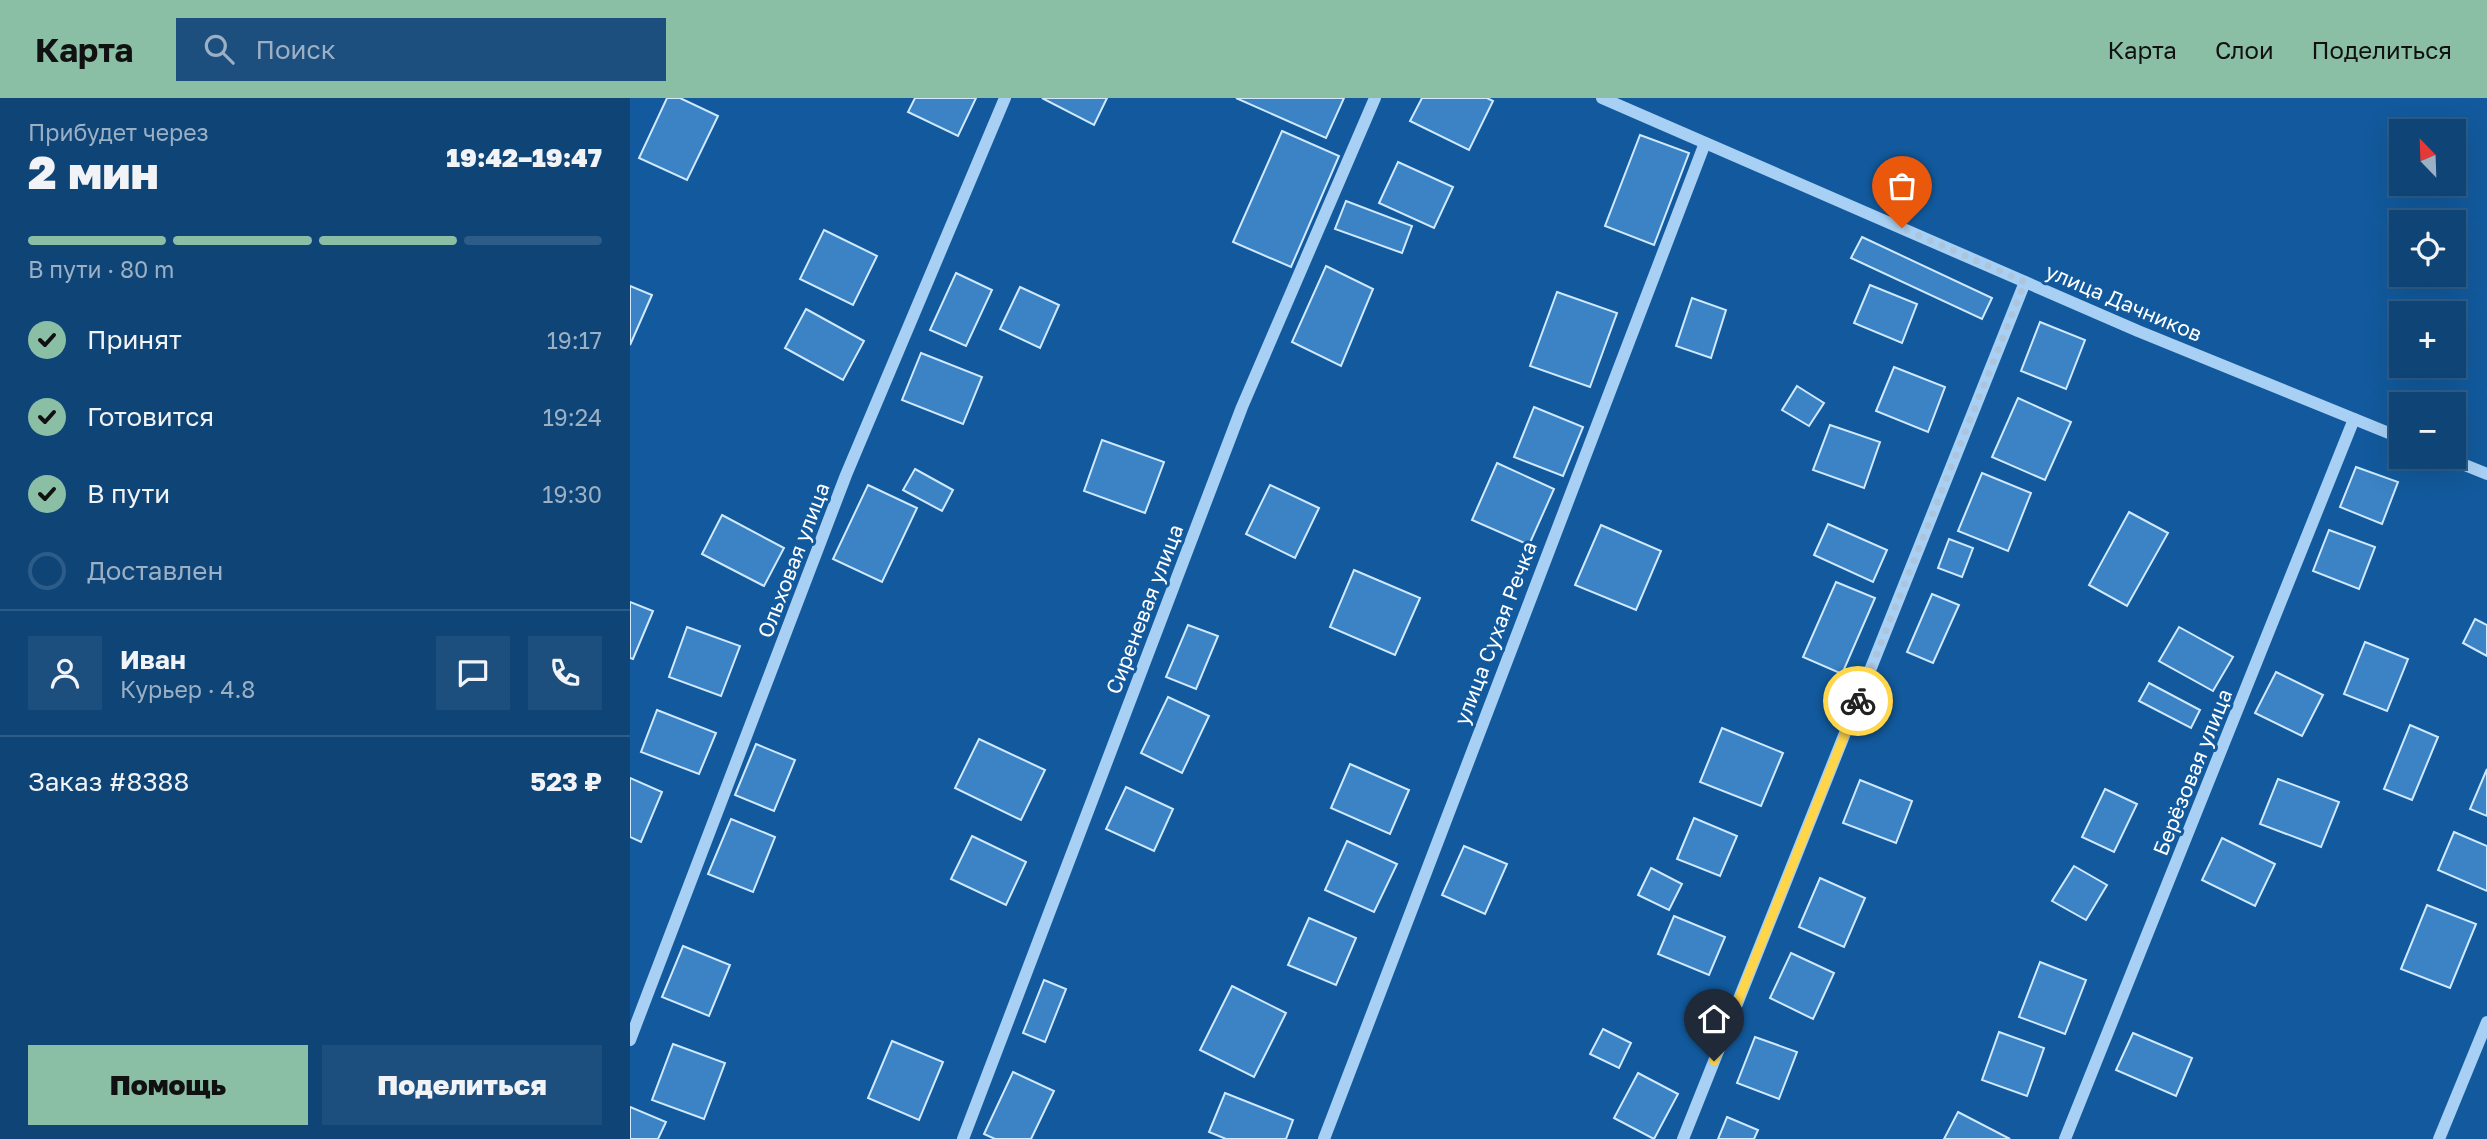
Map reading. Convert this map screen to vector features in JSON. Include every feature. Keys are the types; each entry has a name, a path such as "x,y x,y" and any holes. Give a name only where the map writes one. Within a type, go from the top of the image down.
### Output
{"street":[{"name":"Ольховая улица","path":"630,1040 846,475 1004,98"},
{"name":"Сиреневая улица","path":"963,1139 1242,407 1375,98"},
{"name":"улица Дачников","path":"1602,98 2025,282 2389,433"},
{"name":"улица Сухая Речка","path":"1324,1139 1706,143"},
{"path":"1683,1139 2025,282"},
{"name":"Берёзовая улица","path":"2065,1139 2354,419"},
{"path":"2466,466 2487,474"},
{"path":"2439,1139 2487,1022"}],"building":[{"path":"667,98 680,98 718,116 687,180 639,158"},
{"path":"915,98 976,98 958,136 908,112"},
{"path":"1042,98 1107,98 1094,125"},
{"path":"1236,98 1344,98 1326,138"},
{"path":"1422,98 1487,98 1493,101 1469,150 1410,121"},
{"path":"1282,131 1339,156 1291,267 1233,242"},
{"path":"1640,135 1689,153 1654,245 1605,226"},
{"path":"1398,162 1453,187 1434,228 1379,203"},
{"path":"1346,201 1412,226 1402,253 1335,229"},
{"path":"824,230 877,256 853,305 800,279"},
{"path":"1862,237 1992,298 1982,319 1851,258"},
{"path":"1326,266 1373,289 1341,366 1292,342"},
{"path":"956,273 992,290 966,346 930,330"},
{"path":"1870,285 1917,304 1902,343 1854,323"},
{"path":"630,286 652,295 630,345"},
{"path":"1020,287 1059,305 1040,348 1000,329"},
{"path":"1557,292 1617,313 1590,387 1530,366"},
{"path":"1692,298 1726,310 1711,358 1676,346"},
{"path":"806,309 864,341 843,380 785,348"},
{"path":"2040,322 2085,340 2066,389 2021,371"},
{"path":"921,353 982,377 963,424 902,400"},
{"path":"1894,367 1945,387 1928,432 1876,411"},
{"path":"1797,386 1824,403 1809,426 1782,410"},
{"path":"2018,398 2071,422 2045,480 1992,457"},
{"path":"1534,407 1583,427 1563,476 1514,457"},
{"path":"1830,425 1880,442 1864,488 1813,470"},
{"path":"1102,440 1164,462 1145,513 1084,491"},
{"path":"1497,463 1554,489 1529,545 1472,520"},
{"path":"2356,467 2398,482 2382,524 2340,507"},
{"path":"915,469 953,490 942,511 903,490"},
{"path":"1982,473 2031,493 2008,551 1958,531"},
{"path":"868,485 917,508 882,582 833,559"},
{"path":"1270,485 1319,508 1295,558 1246,534"},
{"path":"2129,512 2168,533 2127,606 2089,585"},
{"path":"722,515 784,548 764,586 702,554"},
{"path":"1828,524 1887,550 1873,582 1814,555"},
{"path":"1601,525 1661,551 1636,610 1575,585"},
{"path":"2329,530 2375,547 2359,589 2313,571"},
{"path":"1949,539 1973,548 1962,577 1938,568"},
{"path":"1354,570 1420,598 1395,655 1330,627"},
{"path":"1836,582 1875,598 1842,674 1803,657"},
{"path":"1932,594 1959,605 1933,663 1907,652"},
{"path":"630,602 653,611 633,659 630,658"},
{"path":"2475,619 2487,625 2487,656 2463,643"},
{"path":"1188,625 1218,636 1196,689 1166,677"},
{"path":"687,627 740,646 721,696 669,677"},
{"path":"2179,627 2233,657 2213,691 2159,661"},
{"path":"2365,642 2408,659 2387,711 2344,694"},
{"path":"2276,672 2323,695 2302,736 2255,713"},
{"path":"2149,683 2200,710 2191,728 2139,701"},
{"path":"1168,697 1209,716 1182,773 1141,753"},
{"path":"657,710 716,733 699,774 641,752"},
{"path":"2410,725 2438,737 2412,800 2384,789"},
{"path":"1722,728 1783,753 1761,806 1700,782"},
{"path":"979,739 1045,770 1021,820 955,788"},
{"path":"756,744 795,760 774,811 735,795"},
{"path":"1350,764 1409,790 1390,834 1331,808"},
{"path":"2487,769 2487,816 2470,809"},
{"path":"630,778 662,792 641,842 630,837"},
{"path":"2278,779 2339,802 2321,847 2260,824"},
{"path":"1860,780 1912,801 1896,843 1843,823"},
{"path":"1126,787 1173,809 1154,851 1106,829"},
{"path":"2105,789 2137,804 2114,852 2082,837"},
{"path":"1694,818 1737,836 1720,876 1677,859"},
{"path":"731,819 775,837 753,892 708,874"},
{"path":"2454,832 2487,846 2487,891 2438,870"},
{"path":"972,836 1026,862 1006,905 951,879"},
{"path":"2222,838 2275,864 2255,906 2202,880"},
{"path":"1347,841 1397,864 1374,912 1325,890"},
{"path":"1464,846 1507,864 1485,914 1442,895"},
{"path":"2074,866 2107,885 2086,920 2052,901"},
{"path":"1651,868 1682,884 1669,910 1638,895"},
{"path":"1820,878 1865,898 1844,947 1799,927"},
{"path":"2427,905 2476,924 2450,988 2401,969"},
{"path":"1674,916 1725,937 1709,975 1658,954"},
{"path":"1309,918 1356,938 1336,985 1288,965"},
{"path":"683,946 730,965 709,1016 662,997"},
{"path":"1791,953 1834,973 1813,1019 1770,998"},
{"path":"2040,962 2086,980 2065,1034 2019,1017"},
{"path":"1044,980 1066,989 1045,1042 1023,1033"},
{"path":"1232,986 1286,1013 1254,1077 1200,1050"},
{"path":"1603,1029 1631,1043 1619,1068 1590,1054"},
{"path":"1999,1032 2044,1048 2027,1096 1982,1080"},
{"path":"2133,1033 2192,1058 2176,1096 2116,1070"},
{"path":"1755,1037 1797,1052 1779,1099 1737,1083"},
{"path":"892,1041 943,1062 919,1120 868,1098"},
{"path":"673,1044 725,1063 704,1119 652,1100"},
{"path":"1013,1072 1054,1091 1031,1139 995,1139 984,1134"},
{"path":"1638,1073 1678,1094 1654,1139 1614,1118"},
{"path":"1225,1093 1293,1120 1286,1139 1226,1139 1209,1132"},
{"path":"630,1107 666,1122 658,1139 630,1139"},
{"path":"1958,1112 2010,1139 1944,1139"},
{"path":"1727,1117 1758,1130 1754,1139 1718,1139"}],"way so far":[{"path":"1858,701 2025,282 1902,228"}],"route":[{"path":"1714,1061 1858,701"}]}
